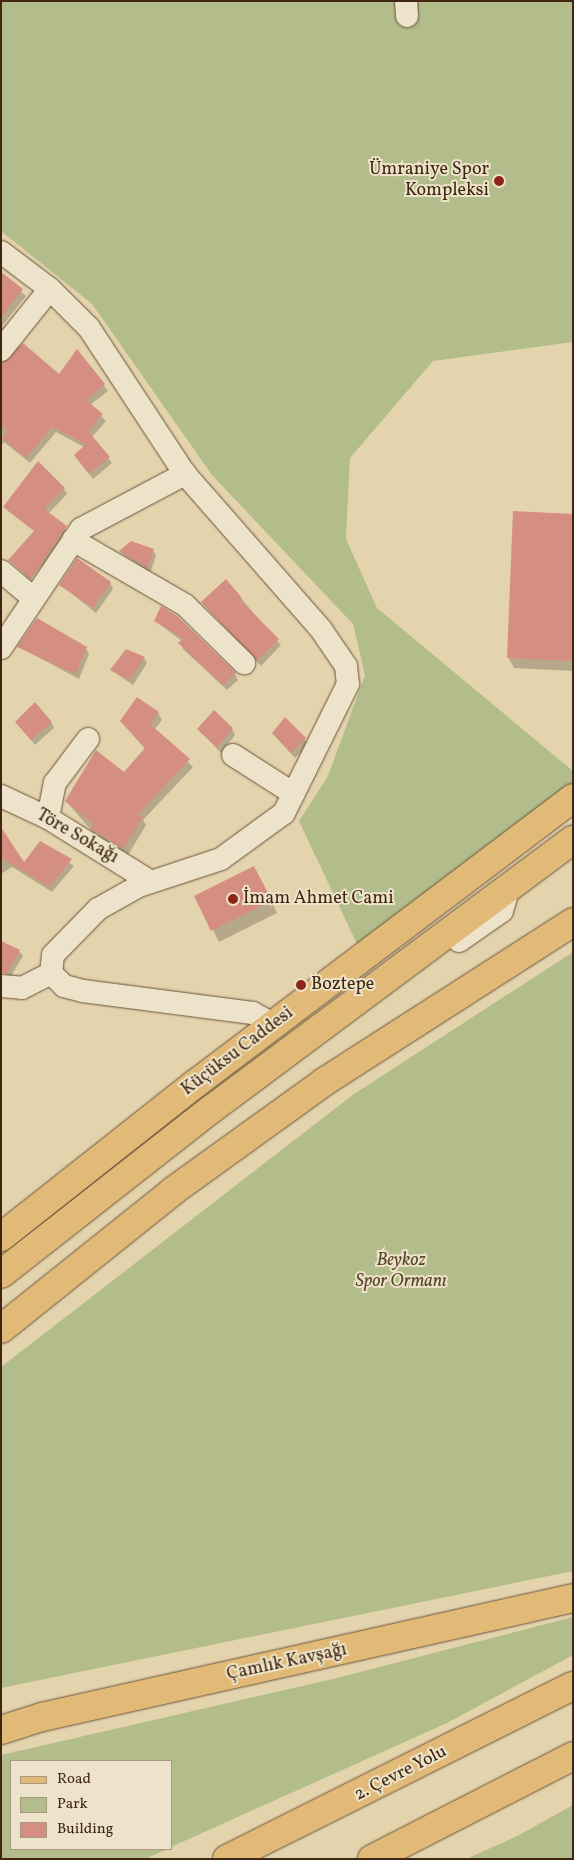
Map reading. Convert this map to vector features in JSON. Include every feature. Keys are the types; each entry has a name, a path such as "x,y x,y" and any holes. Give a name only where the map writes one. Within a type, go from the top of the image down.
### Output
{"main road":[{"name":"Küçüksu Caddesi","path":"1,1237 273,1024 567,808"},
{"name":"Küçüksu Caddesi","path":"1,1274 293,1048 573,840"},
{"path":"1,1329 173,1191 424,1016 573,905"},
{"path":"424,1016 573,922"},
{"path":"273,1024 293,1048"},
{"name":"Çamlık Kavşağı","path":"1,1730 42,1717 573,1598"},
{"name":"2. Çevre Yolu","path":"227,1859 573,1686"},
{"path":"1,1719 42,1717"},
{"path":"372,1859 573,1756"}],"street":[{"path":"1,252 50,288 89,328 185,474 320,628 346,666 348,684 284,813 221,859 152,882 98,909 70,933 53,954 52,973 64,986 83,991 254,1013 273,1024"},
{"path":"1,350 50,288"},
{"path":"1,648 32,597 81,529 185,474"},
{"path":"73,540 185,605 244,663"},
{"path":"1,571 32,597"},
{"path":"48,818 55,783 88,739"},
{"path":"233,755 294,794"},
{"name":"Töre Sokağı","path":"1,796 48,818 152,882"},
{"path":"1,986 22,988 52,973"}],"green space":[{"path":"1,1 573,1 573,342 433,361 350,458 346,539 377,608 573,771 573,784 357,944 299,821 328,776 365,675 353,624 212,475 92,304 1,231"},
{"name":"Beykoz Spor Ormanı","path":"573,952 573,1571 1,1688 1,1367 354,1094"},
{"path":"573,1617 573,1655 447,1723 172,1847 172,1760 10,1760 10,1850 166,1850 145,1859 1,1859 1,1755 337,1678"},
{"path":"573,1805 573,1859 466,1859 517,1836"}],"building":[{"path":"1,272 23,289 1,318"},
{"path":"23,343 59,374 77,349 105,384 86,400 103,414 88,431 110,457 89,474 74,455 86,444 52,427 26,458 2,438 8,431 1,426 1,363"},
{"path":"38,461 65,488 44,509 67,526 31,579 8,560 34,531 3,507"},
{"path":"513,511 573,514 573,661 507,658"},
{"path":"131,541 154,549 147,568 119,551"},
{"path":"77,558 111,582 93,608 59,585"},
{"path":"226,579 242,598 240,600 279,639 257,661 201,602"},
{"path":"161,606 177,616 236,673 223,685 178,643 183,639 154,621"},
{"path":"37,618 87,647 75,674 17,647"},
{"path":"126,649 145,657 129,680 110,670"},
{"path":"137,697 159,712 150,724 190,759 138,814 143,817 123,849 91,829 93,824 65,801 96,750 124,772 145,748 120,721"},
{"path":"35,702 52,722 31,740 15,722"},
{"path":"214,710 233,728 217,748 197,729"},
{"path":"285,717 306,738 291,753 272,733"},
{"path":"1,827 24,862 40,841 72,859 49,887 1,858"},
{"name":"İmam Ahmet Cami","path":"254,866 272,901 211,931 194,896"},
{"path":"1,941 20,950 7,973 1,973"}],"place":[{"name":"Ümraniye Spor Kompleksi","path":"499,181"},
{"name":"İmam Ahmet Cami","path":"233,899"},
{"name":"Boztepe","path":"301,985"}]}
